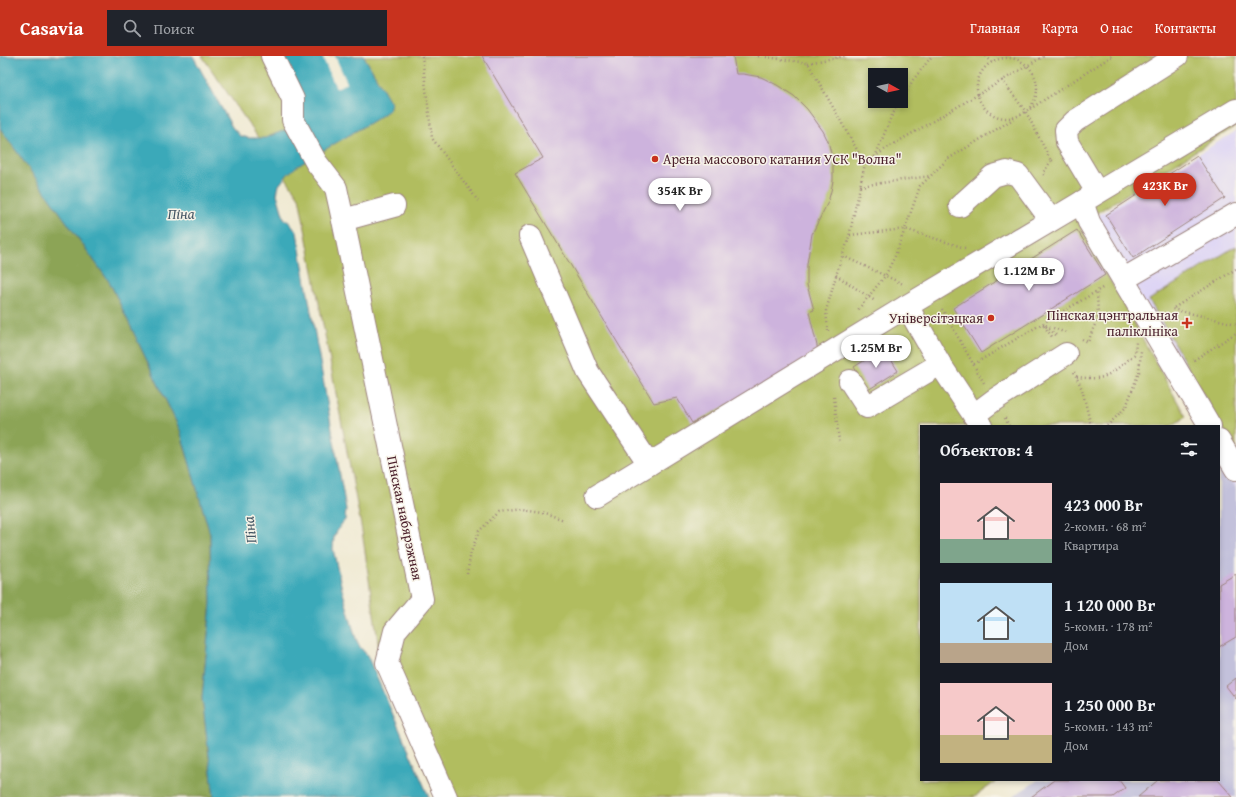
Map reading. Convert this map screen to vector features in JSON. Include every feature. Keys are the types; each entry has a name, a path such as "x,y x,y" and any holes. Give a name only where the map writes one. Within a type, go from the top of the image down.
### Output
{"street":[{"name":"Пінская набярэжная","path":"272,56 293,99 293,120 316,162 336,188 422,599 395,631 387,663 446,797"},
{"path":"1177,56 1075,121 1066,130 1067,142 1090,197 1089,222 1115,282 1177,371 1209,425"},
{"path":"597,496 830,353 906,296 1052,220 1236,110"},
{"path":"960,206 993,176 1007,172 1018,175 1052,220"},
{"path":"343,220 394,206"},
{"path":"1115,282 1236,214"},
{"path":"530,236 588,372 649,464"},
{"path":"906,296 940,364 978,420 994,400 1067,341"},
{"path":"850,380 867,407 940,364"},
{"path":"1220,443 1236,469"}],"path":[{"path":"422,56 432,138 478,201"},
{"path":"758,56 808,63 845,56"},
{"path":"908,89 932,56"},
{"path":"986,56 992,62"},
{"path":"830,353 826,311 842,256 850,235 865,164 887,148 1044,56"},
{"path":"1026,112 1033,104 1037,94 1037,84 1034,74 1028,66 1020,61 1010,58 1001,58 992,62 979,76 977,95 981,104 987,111 996,116 1015,118 1026,112 1112,56"},
{"path":"808,63 865,164"},
{"path":"1002,80 1026,112 1051,161 1056,158"},
{"path":"875,157 891,117 897,108"},
{"path":"860,186 930,176"},
{"path":"850,235 905,229 895,256 885,276 855,314"},
{"path":"842,256 885,276 906,296"},
{"path":"1236,269 1172,309 1236,324"},
{"path":"836,275 879,304"},
{"path":"974,364 1097,291 1115,282"},
{"path":"1067,341 1043,324 1067,341 1088,342 1098,317 1097,291"},
{"path":"942,308 1008,425"},
{"path":"1177,371 1236,334"},
{"path":"1077,377 1102,377 1119,368 1135,354 1136,339"},
{"path":"1108,425 1126,407 1139,372 1141,350"},
{"path":"834,396 839,441"},
{"path":"467,574 471,552 479,531 499,512 522,509 542,512 564,520"}],"shaded area":[{"name":"Пінская цэнтральная паліклініка","path":"1236,131 1236,488 1220,462 1220,425 1218,425 1089,221"},
{"path":"1220,462 1236,488 1236,797 1012,797 1036,781 1220,781"}],"green space":[{"path":"202,56 1236,56 1236,126 1079,224 1186,417 1173,425 920,425 920,781 997,781 974,797 437,797 382,670 362,531 299,197"},
{"path":"0,128 110,283 180,430 210,534 211,603 202,698 214,797 0,797"},
{"path":"1236,246 1236,451 1149,300"}],"water":[{"name":"Піна","path":"0,56 193,56 232,127 240,136 249,138 265,138 285,130 301,119 280,56 364,56 391,103 389,110 296,167 279,185 277,194 284,218 297,232 346,509 345,520 334,537 333,549 342,589 356,639 360,647 367,655 429,797 214,797 202,698 211,603 210,534 180,430 110,283 0,128"}],"pier":[{"path":"322,56 335,56 347,83 336,88"}],"building":[{"path":"482,56 733,56 736,74 761,77 794,96 807,109 823,131 828,141 833,161 833,181 831,191 828,202 812,234 807,264 807,285 814,310 809,312 818,350 779,380 692,423 677,398 654,403 515,173 543,158"},
{"path":"1197,156 1225,198 1133,258 1106,215"},
{"path":"1077,230 1105,275 981,353 953,308"},
{"path":"884,348 898,371 868,390 854,367"},
{"path":"1236,574 1236,637 1220,646 1220,583"},
{"path":"1236,678 1236,699 1226,686"},
{"path":"1053,781 1120,781 1125,788 1113,797 1031,797"},
{"path":"1157,781 1219,781 1233,797 1138,797"}],"place":[{"name":"Арена массового катания УСК \"Волна\"","path":"655,159"},
{"name":"Універсітэцкая","path":"991,318"},
{"name":"Пінская цэнтральная паліклініка","path":"1187,323"}]}
